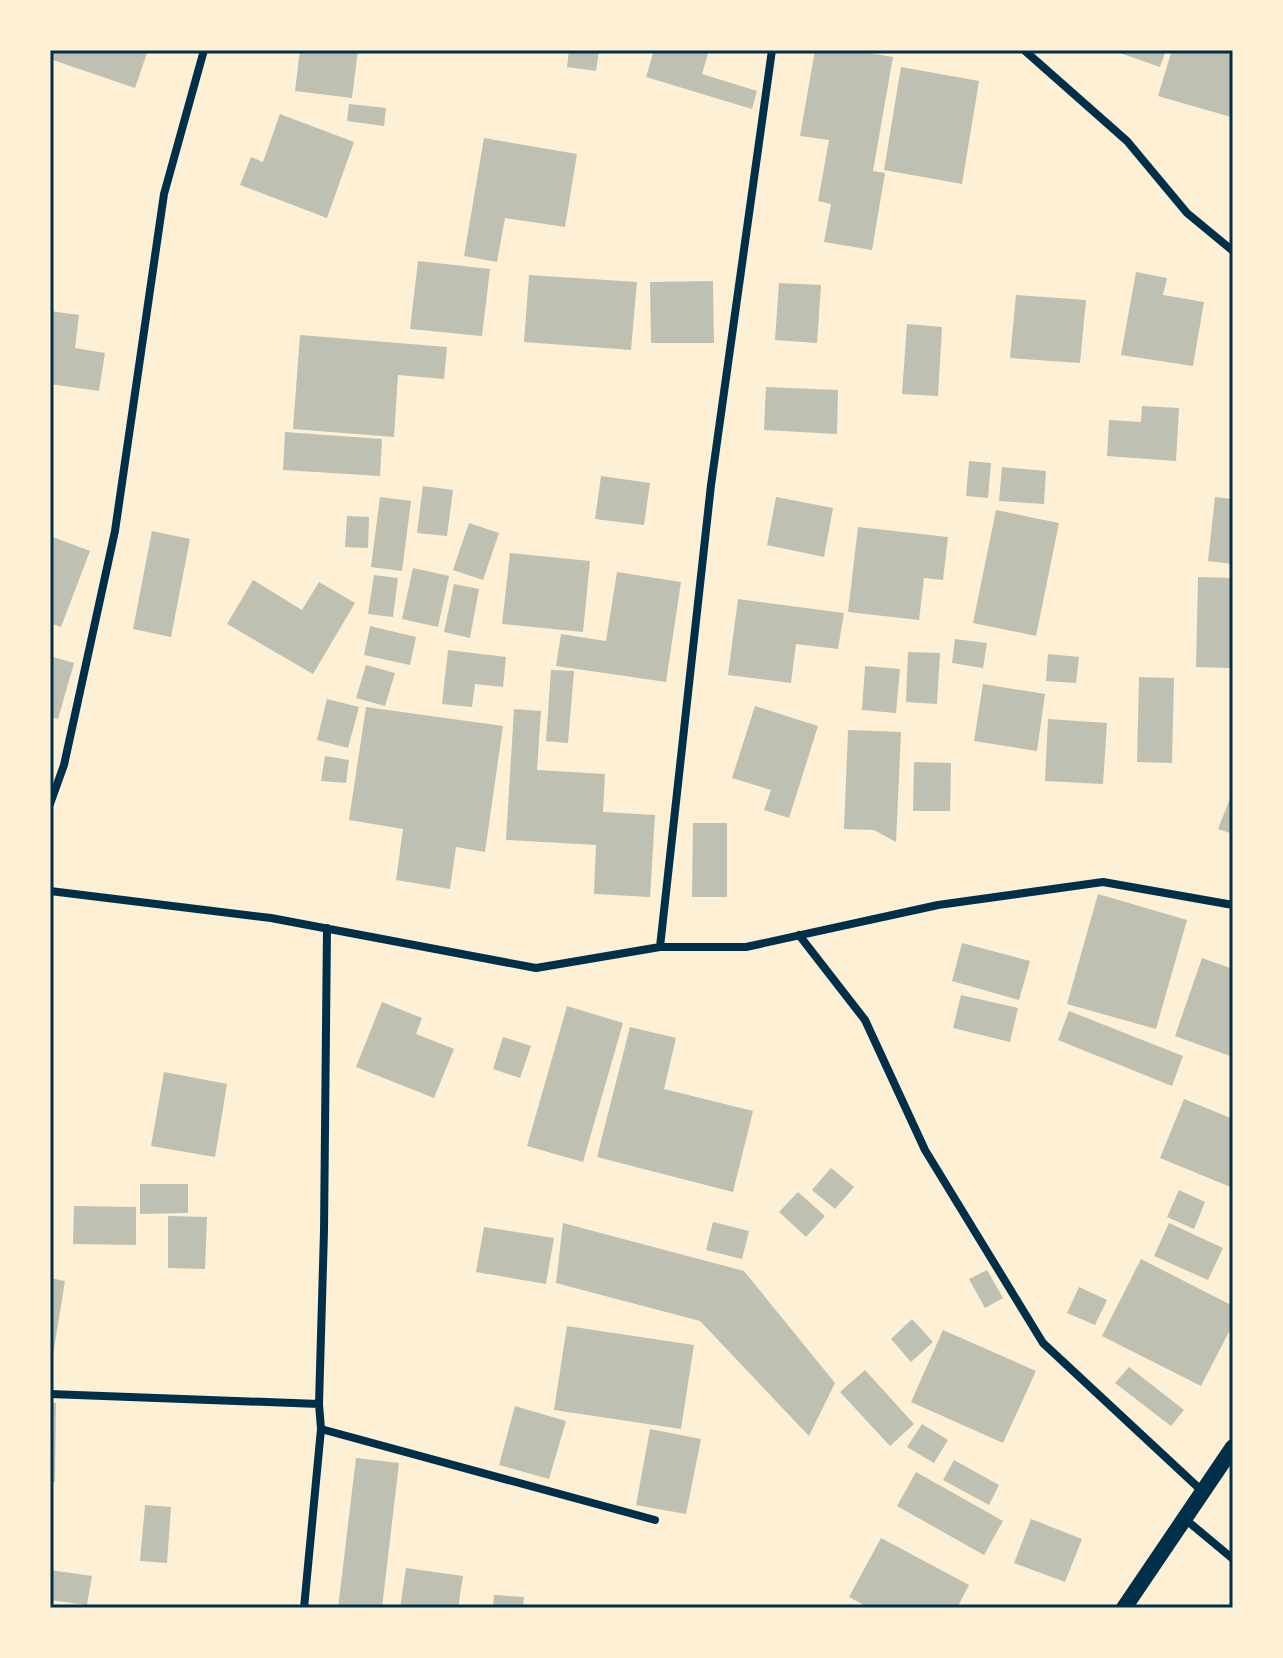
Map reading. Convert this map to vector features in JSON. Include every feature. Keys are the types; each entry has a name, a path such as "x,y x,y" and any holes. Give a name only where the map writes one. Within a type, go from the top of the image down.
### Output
{"main road":[{"path":"1124,1608 1233,1447"}],"street":[{"path":"50,804 64,765 115,531 164,194 204,50"},
{"path":"660,947 711,485 772,50"},
{"path":"1024,50 1127,141 1187,213 1233,251"},
{"path":"50,891 271,918 536,968 660,947 746,947 938,905 1103,882 1233,905"},
{"path":"304,1608 321,1429 327,928"},
{"path":"799,935 865,1020 925,1150 1043,1343 1202,1491"},
{"path":"50,1394 319,1404"},
{"path":"321,1429 655,1520"},
{"path":"1184,1518 1233,1559"}],"building":[{"path":"50,50 148,50 135,88 50,59"},
{"path":"300,50 358,50 352,98 295,91"},
{"path":"569,50 599,50 596,71 567,67"},
{"path":"654,50 709,50 702,74 757,91 752,109 646,77"},
{"path":"815,50 851,50 893,57 873,171 885,173 872,250 824,242 831,204 818,201 829,140 800,136"},
{"path":"1111,50 1166,50 1160,67"},
{"path":"1172,50 1233,50 1231,117 1158,96"},
{"path":"901,67 979,81 962,184 884,170"},
{"path":"349,104 386,108 384,126 347,121"},
{"path":"280,114 354,142 327,218 240,185 251,157 263,162"},
{"path":"484,138 577,154 565,227 505,218 497,262 464,256"},
{"path":"418,261 490,269 482,336 410,329"},
{"path":"1136,272 1167,278 1163,295 1204,302 1193,366 1121,355"},
{"path":"529,275 637,282 631,350 524,342"},
{"path":"713,281 714,343 651,343 650,282"},
{"path":"779,283 821,285 817,343 775,340"},
{"path":"1016,295 1086,300 1080,363 1010,358"},
{"path":"50,311 79,315 75,348 105,353 99,391 50,384"},
{"path":"907,324 942,327 938,396 902,394"},
{"path":"300,335 447,347 444,379 398,375 394,437 293,429"},
{"path":"766,387 838,390 837,434 764,430"},
{"path":"1142,406 1179,408 1176,461 1107,456 1109,420 1141,422"},
{"path":"285,432 382,439 380,476 283,470"},
{"path":"969,461 991,463 988,498 966,496"},
{"path":"1002,467 1046,471 1044,504 999,501"},
{"path":"601,476 650,483 644,525 595,519"},
{"path":"423,486 453,490 447,536 417,533"},
{"path":"380,497 411,501 402,571 371,567"},
{"path":"776,497 833,508 824,557 767,545"},
{"path":"1215,497 1233,499 1233,564 1208,561"},
{"path":"996,510 1059,523 1036,636 973,623"},
{"path":"347,516 369,517 368,548 345,547"},
{"path":"469,523 499,533 483,580 453,570"},
{"path":"858,527 948,537 943,580 924,578 919,620 848,612"},
{"path":"152,531 190,539 171,637 133,629"},
{"path":"50,536 90,551 61,627 50,623"},
{"path":"510,553 590,561 583,632 502,624"},
{"path":"413,568 449,576 438,627 402,619"},
{"path":"617,572 681,582 666,682 556,666 561,634 606,641"},
{"path":"374,575 398,578 393,617 368,614"},
{"path":"1198,577 1233,578 1233,668 1196,667"},
{"path":"253,580 302,610 319,582 355,603 313,674 227,624"},
{"path":"454,584 479,589 470,638 444,632"},
{"path":"738,599 844,613 838,649 796,644 791,683 728,675"},
{"path":"370,626 416,637 410,665 364,655"},
{"path":"955,639 987,643 983,668 952,663"},
{"path":"448,650 506,657 503,687 475,684 472,707 442,704"},
{"path":"908,652 940,653 937,704 906,702"},
{"path":"1048,654 1079,657 1076,683 1046,681"},
{"path":"50,656 74,663 58,719 50,717"},
{"path":"366,665 395,673 385,706 356,698"},
{"path":"865,666 900,669 896,713 862,710"},
{"path":"551,670 574,671 568,743 546,741"},
{"path":"1139,677 1174,678 1172,763 1137,762"},
{"path":"983,684 1045,694 1037,751 974,741"},
{"path":"327,699 359,707 348,748 317,740"},
{"path":"755,706 818,726 789,818 764,810 771,790 732,778"},
{"path":"366,707 503,726 485,852 456,847 450,889 396,880 403,829 349,820"},
{"path":"514,709 541,711 537,770 605,774 603,812 655,815 650,897 594,894 596,845 506,840"},
{"path":"1048,719 1107,723 1103,784 1045,781"},
{"path":"848,730 901,732 896,842 874,830 844,829"},
{"path":"325,756 349,760 346,783 321,781"},
{"path":"914,762 951,763 950,811 913,811"},
{"path":"1233,791 1233,834 1218,829"},
{"path":"693,823 727,823 727,897 692,897"},
{"path":"1098,894 1187,920 1156,1029 1067,1004"},
{"path":"962,943 1030,961 1019,1000 952,981"},
{"path":"1202,958 1233,969 1233,1057 1175,1036"},
{"path":"961,995 1018,1008 1010,1042 953,1028"},
{"path":"382,1002 422,1018 416,1034 454,1049 434,1098 356,1067"},
{"path":"567,1006 623,1023 583,1162 527,1146"},
{"path":"1069,1011 1183,1056 1172,1086 1058,1040"},
{"path":"630,1027 676,1038 664,1089 753,1111 733,1192 597,1157"},
{"path":"503,1037 531,1046 520,1078 493,1069"},
{"path":"164,1072 227,1084 215,1157 151,1146"},
{"path":"1184,1099 1233,1119 1233,1188 1160,1158"},
{"path":"831,1168 854,1187 835,1209 812,1190"},
{"path":"140,1184 188,1184 188,1213 140,1214"},
{"path":"1179,1190 1205,1202 1194,1229 1167,1217"},
{"path":"798,1192 825,1216 806,1237 779,1212"},
{"path":"74,1206 136,1207 136,1245 73,1244"},
{"path":"168,1216 207,1217 205,1269 168,1268"},
{"path":"713,1222 749,1231 742,1259 706,1250"},
{"path":"563,1223 744,1271 835,1383 809,1436 700,1321 556,1283"},
{"path":"1169,1223 1223,1248 1208,1280 1154,1256"},
{"path":"484,1227 554,1238 546,1284 476,1272"},
{"path":"1141,1259 1233,1306 1233,1324 1201,1386 1102,1336"},
{"path":"987,1270 1003,1298 985,1308 969,1279"},
{"path":"50,1278 65,1281 53,1355 50,1355"},
{"path":"1079,1287 1107,1300 1095,1325 1067,1313"},
{"path":"912,1319 933,1342 911,1362 891,1339"},
{"path":"567,1326 694,1345 681,1429 554,1410"},
{"path":"943,1330 1036,1371 1003,1443 911,1402"},
{"path":"1129,1367 1184,1410 1171,1426 1115,1383"},
{"path":"865,1370 914,1424 890,1446 840,1392"},
{"path":"50,1403 56,1403 55,1482 50,1482"},
{"path":"515,1406 566,1421 549,1479 499,1465"},
{"path":"922,1424 948,1440 934,1463 907,1447"},
{"path":"650,1429 701,1439 686,1514 636,1505"},
{"path":"356,1458 399,1463 382,1608 338,1608"},
{"path":"954,1460 999,1485 989,1505 943,1480"},
{"path":"916,1472 1003,1521 984,1555 897,1506"},
{"path":"145,1505 171,1507 167,1563 140,1561"},
{"path":"1031,1519 1082,1539 1065,1582 1014,1563"},
{"path":"881,1538 969,1585 957,1608 869,1608 849,1597"},
{"path":"406,1568 463,1576 458,1608 400,1608"},
{"path":"50,1570 92,1576 87,1605 50,1600"},
{"path":"494,1595 524,1597 523,1608 493,1608"}]}
